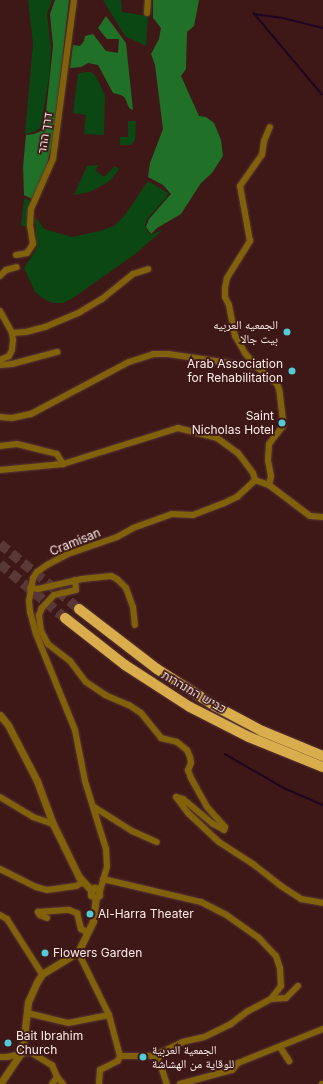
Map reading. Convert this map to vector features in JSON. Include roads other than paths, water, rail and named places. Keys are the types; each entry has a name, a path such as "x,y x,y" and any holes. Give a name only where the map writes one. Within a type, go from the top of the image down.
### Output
{"highway":[{"name":"כביש המנהרות","path":"79,609 157,669 215,706 267,733 323,756"},
{"name":"כביש המנהרות","path":"65,618 125,665 190,706 249,737 323,767"}],"street":[{"name":"דרך ההר","path":"16,255 27,253 33,244 30,226 31,209 54,153 74,0"},
{"path":"147,13 148,0"},
{"path":"269,485 271,476 268,460 269,444 283,426 283,410 277,384 257,367 245,353 235,336 229,304 225,297 225,288 226,278 250,241 240,186 262,155 264,141 270,127"},
{"path":"0,276 6,270 17,267"},
{"path":"12,333 26,332 46,327 80,312 102,299 133,274 148,270"},
{"path":"0,311 12,333 12,350 9,356 0,360"},
{"path":"0,365 12,364 57,352"},
{"path":"0,418 12,418 31,414 129,362 153,354 168,354 257,367"},
{"path":"0,470 62,464 178,428 218,438 238,453 253,473 255,480 269,485 310,516 323,517"},
{"path":"0,446 17,444 57,454 62,464"},
{"name":"Cramisan","path":"94,887 107,868 106,849 85,781 75,730 36,634 30,612 30,588 33,578 37,572 68,554 117,537 133,528 172,514 193,515 207,511 237,497 255,480"},
{"path":"30,588 38,589 75,580 103,576 117,579 126,588 129,595 135,625"},
{"path":"75,580 76,590 54,595 42,608 39,615 39,623 42,636 45,640 70,661 86,682 105,695 129,705 141,713 160,738 177,742 187,750 191,763 188,770 191,778 207,807 225,827 224,830 213,824 183,799 176,797 188,813 220,842 253,864 281,886 301,899 323,903"},
{"path":"0,715 8,725 37,781 53,824 79,877 94,887"},
{"path":"0,797 33,817 53,824"},
{"path":"93,807 132,831 157,842"},
{"path":"0,869 36,887 47,890 76,886 94,887 201,902 225,914 259,938 276,956 280,968 281,986 271,999"},
{"path":"0,1084 20,1054 23,1046 28,1002 42,974 78,952 93,921 94,887"},
{"path":"48,918 40,915 38,912 54,910 73,911 77,913 81,929 87,932"},
{"path":"0,915 8,919 42,974"},
{"path":"78,952 109,1015 120,1056 118,1061 100,1070 99,1084"},
{"path":"120,1056 153,1056 183,1042 204,1037 231,1024 248,1011 271,999 286,998 298,986"},
{"path":"27,1013 68,1022 109,1015"},
{"path":"180,1084 232,1070 238,1063 280,1048 323,1029"},
{"path":"280,1048 289,1061"},
{"path":"0,1057 30,1052 52,1065 57,1077 63,1084"},
{"path":"157,1054 166,1084"},
{"path":"52,1084 57,1077"}],"waterway":[{"path":"322,95 254,14 283,18 323,28"},
{"path":"225,754 284,788 323,805"}],"tunnel":[{"path":"0,544 79,609"},
{"path":"0,564 65,618"}],"place":[{"name":"الجمعيه العربيه بيت جالا","path":"287,332"},
{"name":"Arab Association for Rehabilitation","path":"292,371"},
{"name":"Saint Nicholas Hotel","path":"282,423"},
{"name":"Al-Harra Theater","path":"90,914"},
{"name":"Flowers Garden","path":"45,953"},
{"name":"Bait Ibrahim Church","path":"8,1043"},
{"name":"الجمعية العربية للوقاية من الهشاشة","path":"143,1057"}]}
